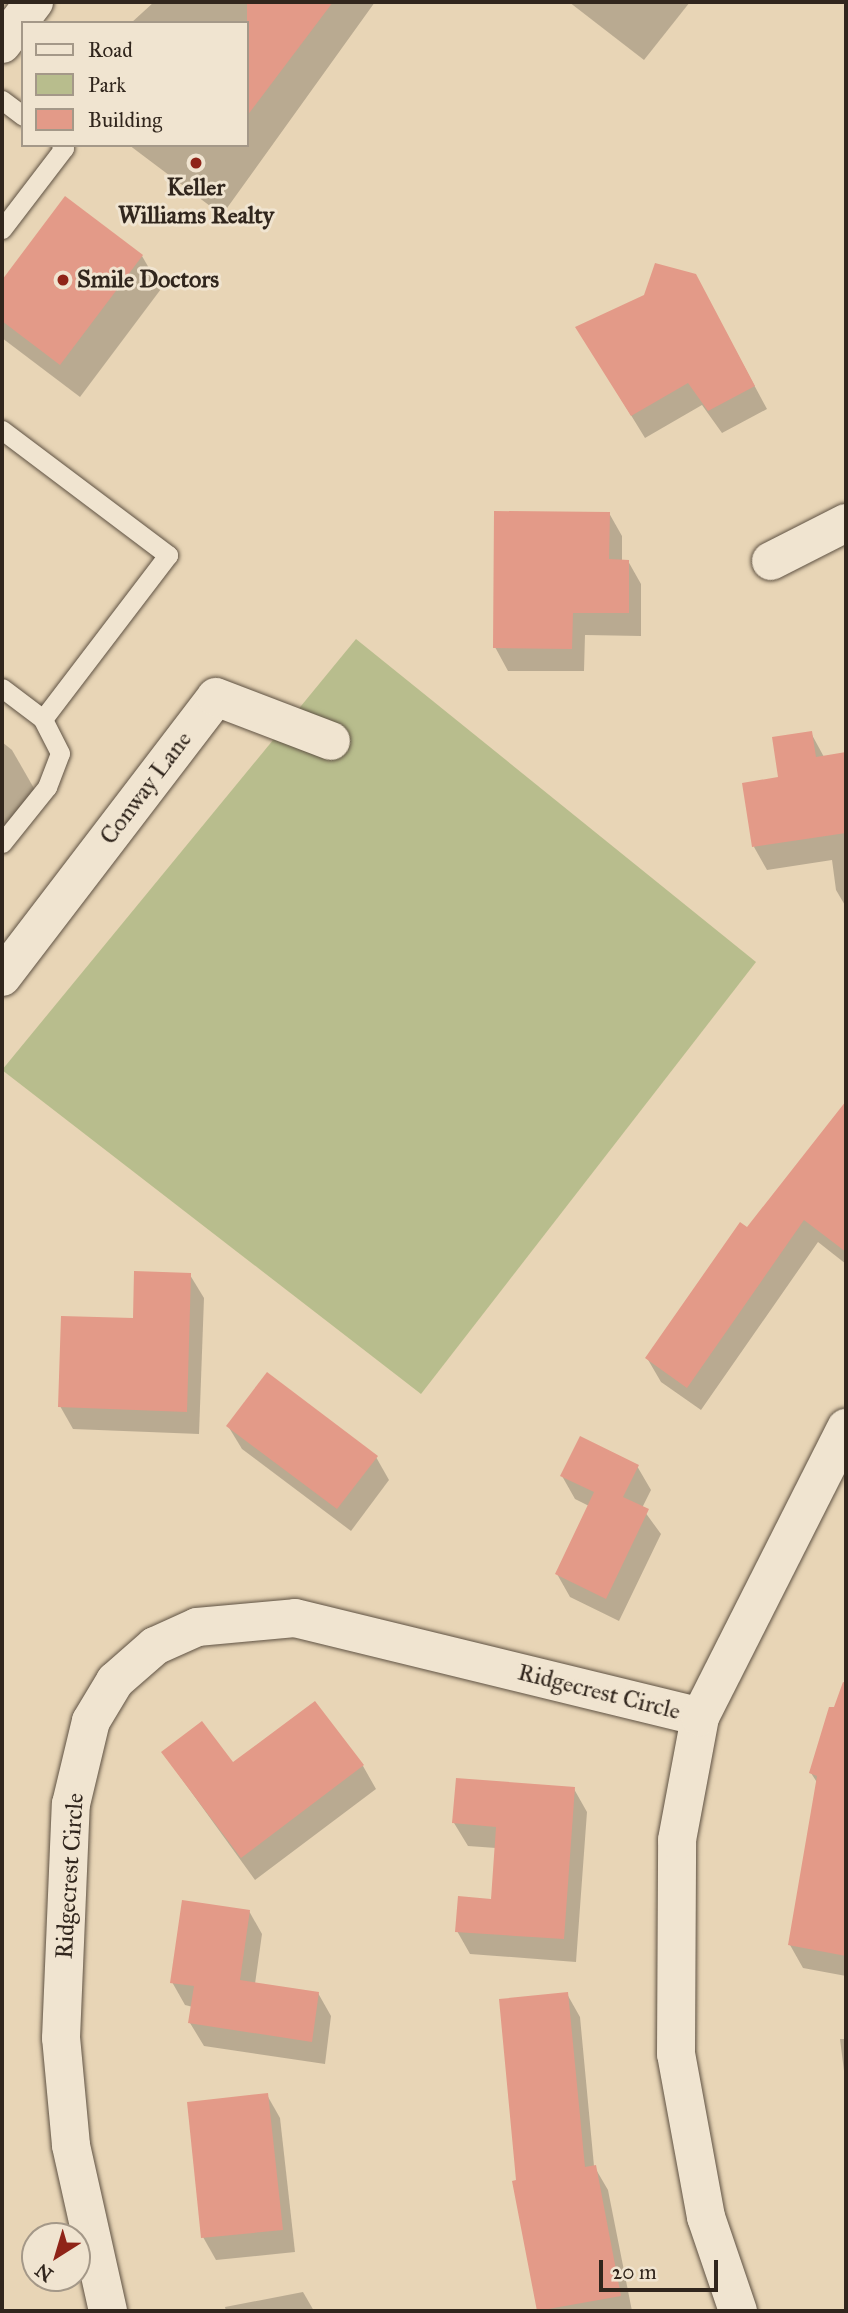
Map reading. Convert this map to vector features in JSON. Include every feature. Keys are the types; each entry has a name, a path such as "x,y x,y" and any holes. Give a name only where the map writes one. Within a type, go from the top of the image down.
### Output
{"street":[{"path":"2,44 34,2"},
{"path":"771,561 846,523"},
{"name":"Conway Lane","path":"2,977 216,697 331,741"},
{"name":"Ridgecrest Circle","path":"738,2311 706,2217 676,2054 677,1840 700,1717 846,1428"},
{"name":"Ridgecrest Circle","path":"108,2311 71,2145 61,2038 71,1804 91,1721 115,1681 155,1646 197,1627 295,1618 700,1717"}],"lane":[{"path":"2,100 21,114"},
{"path":"2,229 63,147"},
{"path":"2,430 168,555 43,719"},
{"path":"2,688 43,719 60,753 47,787 2,844"}],"green space":[{"path":"356,639 756,962 421,1394 2,1070"}],"building":[{"path":"247,2 333,2 248,115 248,21"},
{"name":"Smile Doctors","path":"65,196 143,255 60,365 2,321 2,280"},
{"path":"655,263 696,274 755,386 708,411 688,383 631,416 575,327 644,295"},
{"path":"494,511 610,512 609,559 629,560 629,613 573,613 572,649 493,648"},
{"path":"812,731 816,757 846,752 846,833 752,847 742,783 778,777 772,737"},
{"path":"846,1101 846,1252 804,1220 687,1388 645,1358 740,1222 747,1227"},
{"path":"134,1271 191,1273 187,1412 58,1407 61,1316 133,1318"},
{"path":"267,1372 378,1456 337,1509 226,1426"},
{"path":"580,1436 639,1465 623,1497 649,1509 606,1599 555,1574 594,1492 560,1476"},
{"path":"843,1682 846,1683 846,1956 788,1945 817,1776 809,1773 829,1707 834,1707"},
{"path":"315,1701 364,1765 241,1858 161,1752 202,1721 233,1762"},
{"path":"456,1778 575,1787 564,1939 455,1932 458,1896 491,1899 496,1827 452,1823"},
{"path":"182,1900 250,1910 240,1980 319,1992 312,2042 188,2023 194,1986 170,1983"},
{"path":"568,1992 585,2167 596,2165 621,2296 537,2311 512,2181 516,2180 499,1999"},
{"path":"268,2093 283,2230 201,2238 187,2102"}],"place":[{"name":"Keller Williams Realty","path":"196,163"},
{"name":"Smile Doctors","path":"63,280"}]}
